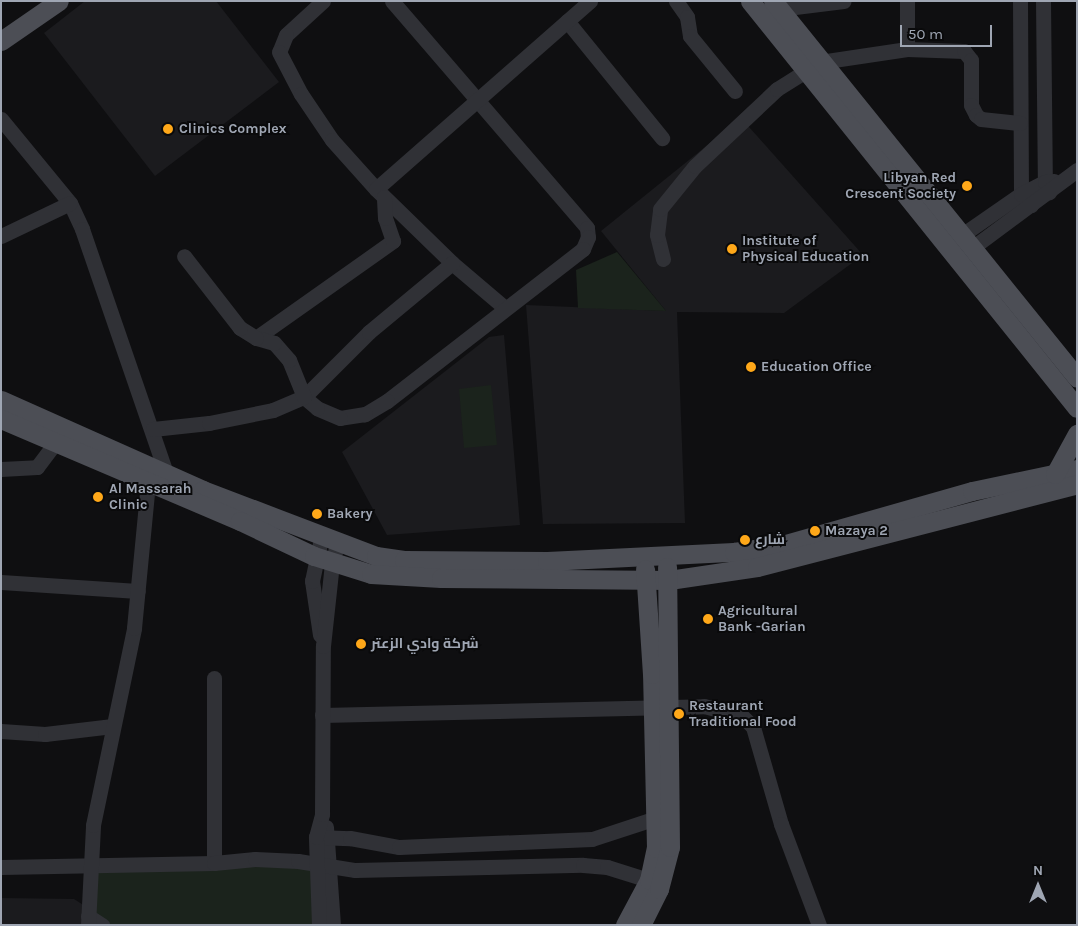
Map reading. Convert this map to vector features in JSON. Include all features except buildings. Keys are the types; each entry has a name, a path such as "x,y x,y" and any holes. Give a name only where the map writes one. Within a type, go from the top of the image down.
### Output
{"main road":[{"path":"1,41 59,1"},
{"path":"750,1 814,67 967,241 1077,378"},
{"path":"776,5 814,67 1077,408"},
{"path":"1,400 166,473 376,556 404,560 645,558 734,552 869,528 1068,484 1077,469"},
{"path":"1,419 323,559 371,574 431,578 668,580 757,567 869,528"},
{"path":"1068,484 1077,434"},
{"path":"625,925 655,882 660,707 668,580 666,557"},
{"path":"641,925 655,882 670,847 660,707 645,558"}],"street":[{"path":"323,1 286,35 279,52 301,94 332,140 380,193 452,264 505,308"},
{"path":"184,256 228,316 256,338 274,343 289,360 304,397 317,408 340,418 365,414 387,401 583,249 588,237 587,228 480,100 392,1"},
{"path":"380,193 590,1"},
{"path":"676,1 687,17 690,36 735,91"},
{"path":"776,5 844,1"},
{"path":"907,1 907,49"},
{"path":"1020,1 1020,123 1026,200"},
{"path":"1043,1 1047,187"},
{"path":"567,21 662,138"},
{"path":"663,259 657,235 660,209 695,166 749,113 777,89 814,67 907,49 964,51 971,60 972,105 976,115 981,119 1020,123"},
{"path":"1,119 70,203 153,429 166,473"},
{"path":"967,241 1026,200 1077,170"},
{"path":"256,338 393,241 385,218 380,193"},
{"path":"1,236 70,203"},
{"path":"153,429 209,423 273,410 304,397 369,332 452,264"},
{"path":"1,469 37,467 56,442"},
{"path":"102,925 88,920 93,826 113,726 125,680 138,591 148,483"},
{"path":"320,925 324,867 322,814 323,646 314,606 323,559 330,537"},
{"path":"1,582 138,591"},
{"path":"214,678 214,863"},
{"path":"322,714 704,706 725,709 742,716 753,727 781,824 819,925"},
{"path":"1,731 44,734 113,726"},
{"path":"323,836 399,847 592,839 656,818"},
{"path":"1,867 214,863 275,859 324,867 384,871 583,865 607,867 655,882"},
{"path":"324,867 333,925"}],"shaded area":[{"name":"Clinics Complex","path":"85,1 216,1 279,82 155,176 44,33"},
{"path":"741,118 863,255 784,313 677,312 685,523 543,524 526,305 666,311 601,231"},
{"path":"617,252 666,311 578,308 576,270"},
{"path":"504,335 520,525 387,535 342,452 489,337"},
{"path":"491,385 497,445 464,448 459,389"},
{"path":"214,864 316,866 319,925 104,925 90,916 92,868"},
{"path":"1,898 74,899 88,908 88,925 1,925"}],"place":[{"name":"Clinics Complex","path":"168,129"},
{"name":"Libyan Red Crescent Society","path":"967,186"},
{"name":"Institute of Physical Education","path":"732,249"},
{"name":"Education Office","path":"751,367"},
{"name":"Al Massarah Clinic","path":"98,497"},
{"name":"Bakery","path":"317,514"},
{"name":"Mazaya 2","path":"815,531"},
{"name":"شارع","path":"745,540"},
{"name":"Agricultural Bank -Garian","path":"708,619"},
{"name":"شركة وادي الزعتر","path":"361,644"},
{"name":"Restaurant Traditional Food","path":"679,714"}]}
